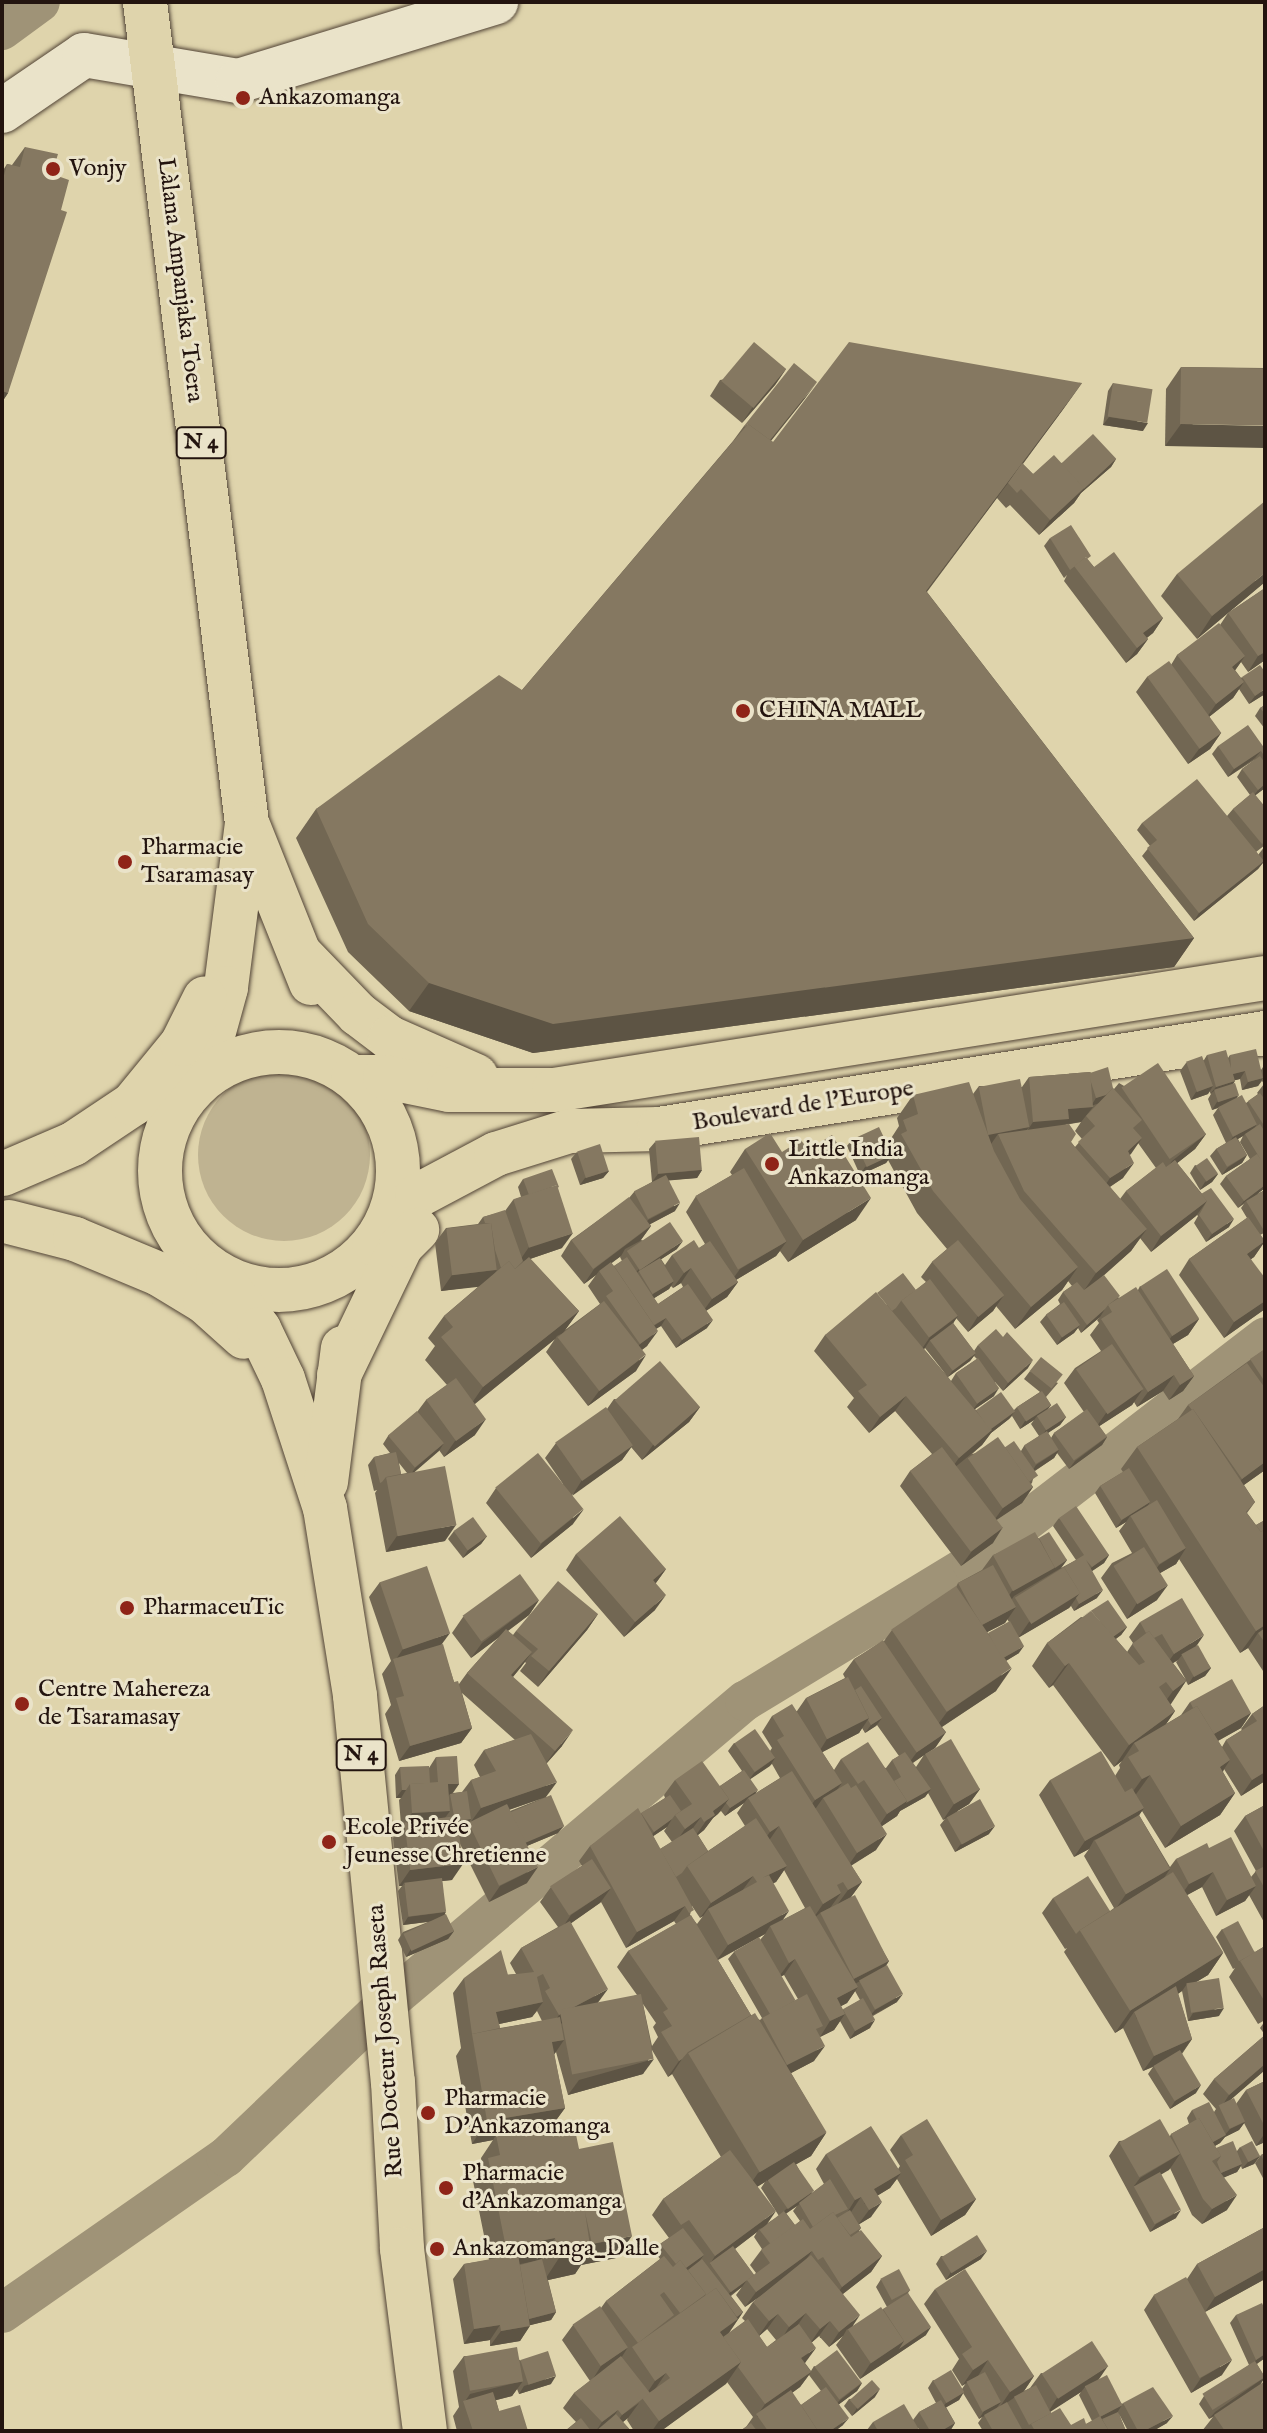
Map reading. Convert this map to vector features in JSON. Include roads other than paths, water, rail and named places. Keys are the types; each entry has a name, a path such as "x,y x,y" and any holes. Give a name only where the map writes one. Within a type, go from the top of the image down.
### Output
{"main road":[{"name":"Làlana Ampanjaka Toera","path":"148,30 247,823"},
{"name":"N 4","path":"196,1084 233,944 247,823"},
{"name":"N 4","path":"247,823 349,1074"},
{"path":"2,1174 73,1144 133,1104 182,1044 233,944"},
{"path":"301,955 358,1014 390,1038 474,1076 537,1091"},
{"path":"349,1074 385,1077 449,1090 537,1091 1265,978"},
{"name":"Boulevard de l'Europe","path":"371,1249 417,1196 496,1154 570,1131 659,1129 1265,1033"},
{"path":"2,1174 43,1166 116,1138 227,1062 287,1051 318,1057 349,1074 378,1104 396,1150 399,1175 392,1212 371,1249 315,1285 282,1290 249,1286 211,1269 158,1235 6,1222"},
{"path":"196,1084 173,1115 161,1146 159,1179 166,1211 182,1240 211,1269"},
{"path":"339,1375 401,1246 496,1154"},
{"path":"6,1222 75,1239 159,1274 216,1311 283,1379"},
{"name":"N 4","path":"325,1508 339,1375 371,1249"},
{"name":"N 4","path":"211,1269 259,1329 283,1379 325,1508"},
{"name":"Rue Docteur Joseph Raseta","path":"325,1508 355,1696 393,2082 402,2249 425,2431"}],"street":[{"path":"2,111 84,55 148,30 238,81 496,2"}],"waterway":[{"path":"2,30 40,2"},
{"path":"2,2313 226,2157 386,2004 745,1701 972,1563 1265,1337"}],"place":[{"name":"Ankazomanga","path":"243,98"},
{"name":"Vonjy","path":"53,169"},
{"name":"CHINA MALL","path":"743,711"},
{"name":"Pharmacie Tsaramasay","path":"125,862"},
{"name":"Little India Ankazomanga","path":"772,1164"},
{"name":"PharmaceuTic","path":"127,1608"},
{"name":"Centre Mahereza de Tsaramasay","path":"22,1704"},
{"name":"Ecole Privée Jeunesse Chretienne","path":"329,1842"},
{"name":"Pharmacie D'Ankazomanga","path":"428,2113"},
{"name":"Pharmacie d'Ankazomanga","path":"446,2188"},
{"name":"Ankazomanga_Dalle","path":"437,2249"}]}
